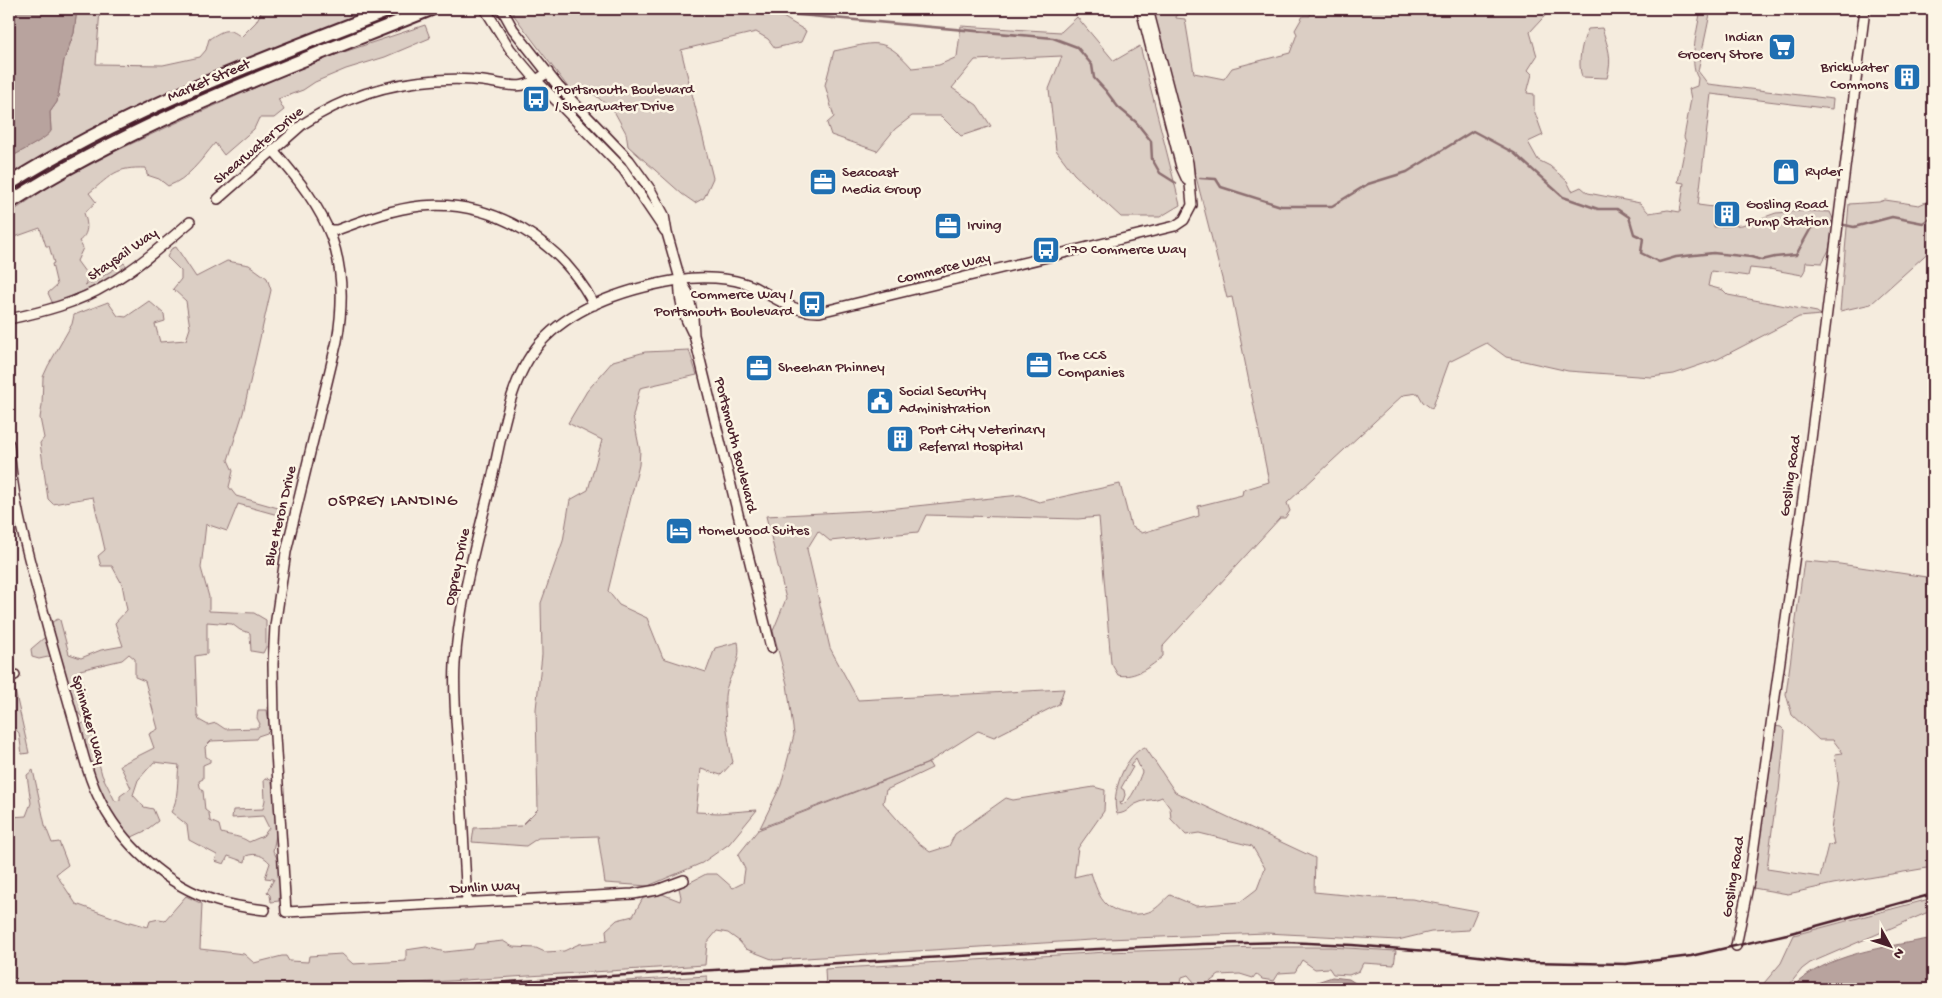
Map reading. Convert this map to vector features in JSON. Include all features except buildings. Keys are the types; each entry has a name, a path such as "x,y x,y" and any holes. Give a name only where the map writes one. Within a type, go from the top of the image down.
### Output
{"main road":[{"name":"Market Street","path":"9,184 102,130 171,98 392,9"},
{"name":"Market Street","path":"9,203 81,159 158,120 431,9"}],"street":[{"name":"Portsmouth Boulevard","path":"485,9 510,48 537,81 622,169 667,233"},
{"name":"Portsmouth Boulevard","path":"502,9 513,29 567,96 636,169 664,215 680,280 678,294 684,317 694,335 771,648"},
{"name":"Commerce Way","path":"1141,9 1181,166 1190,190"},
{"name":"Commerce Way","path":"680,280 715,279 735,281 751,286 792,308 812,312 827,312 1180,224 1187,216 1192,205 1188,163 1148,9"},
{"name":"Gosling Road","path":"1736,946 1749,881 1810,445 1865,9"},
{"name":"Shearwater Drive","path":"218,199 303,124 317,114 351,98 386,86 438,80 483,81 515,87 529,85 548,72"},
{"name":"Blue Heron Drive","path":"272,150 308,195 329,230 341,271 341,318 338,341 286,552 281,576 274,641 274,720 286,912"},
{"path":"329,230 336,230 385,213 422,206 448,206 487,213 528,232 558,255 580,280 594,305"},
{"name":"Staysail Way","path":"9,319 79,299 107,285 150,256 190,222"},
{"name":"Osprey Drive","path":"467,902 455,678 456,653 467,584 503,432 521,374 536,349 547,336 571,318 594,305 624,293 680,280"},
{"name":"Spinnaker Way","path":"9,444 14,488 25,542 84,758 102,804 115,825 131,844 148,860 178,882 217,901 265,910"},
{"name":"Dunlin Way","path":"286,912 633,894 656,890 684,880"}],"shaded area":[{"path":"9,9 77,9 74,33 64,60 57,102 50,112 51,131 39,141 9,158"},
{"path":"77,9 100,9 96,64 163,65 200,57 206,50 209,39 221,32 229,31 241,37 256,22 263,9 376,9 205,77 121,114 50,154 9,180 9,158 37,142 51,131 50,112 57,102 64,60 74,33"},
{"path":"512,9 709,9 783,17 806,31 801,42 775,48 768,39 756,32 681,50 713,178 704,198 695,203 682,194 628,146 626,133 614,111 595,95 570,90 513,14"},
{"path":"1153,9 1177,9 1176,18 1185,19 1194,73 1224,79 1232,68 1290,53 1297,34 1295,30 1303,16 1310,16 1311,9 1551,9 1530,32 1537,56 1528,70 1532,74 1527,93 1534,94 1534,110 1543,135 1528,142 1538,160 1550,166 1567,181 1572,191 1581,187 1588,193 1640,203 1649,213 1668,210 1680,212 1684,183 1678,182 1686,142 1684,137 1691,99 1689,89 1697,86 1698,78 1694,64 1696,35 1701,9 1711,9 1698,71 1708,84 1833,99 1832,109 1711,94 1698,205 1713,207 1714,227 1742,225 1776,213 1804,211 1830,212 1834,221 1829,250 1822,263 1806,262 1802,275 1769,269 1750,268 1748,276 1711,271 1708,286 1723,290 1728,295 1817,312 1821,315 1799,317 1718,359 1674,374 1651,377 1568,371 1506,357 1487,343 1449,362 1432,409 1423,402 1418,393 1403,395 1287,503 1290,511 1285,518 1280,518 1163,646 1163,656 1154,664 1130,675 1118,675 1111,663 1099,517 1078,519 926,515 918,532 830,541 818,531 807,549 830,648 858,700 1064,689 1059,704 994,737 978,731 926,764 760,828 781,785 794,735 787,684 773,631 786,599 766,516 878,510 1020,495 1039,502 1120,484 1131,526 1142,533 1199,516 1198,506 1242,495 1243,490 1269,482 1232,297 1227,298"},
{"path":"1077,17 1114,61 1140,46 1180,205 1160,217 1121,217 1074,174 1056,150 1049,89 1062,56 975,60 952,88 977,105 991,126 961,136 941,116 912,116 895,129 877,151 831,135 827,123 834,117 825,85 834,51 877,44 893,50 912,68 939,65 957,57 961,26 1061,32"},
{"path":"425,25 430,38 385,57 346,69 315,82 303,90 278,99 284,110 274,118 259,118 254,129 224,155 215,143 194,168 175,183 168,186 159,179 147,175 146,168 121,170 104,181 89,193 96,202 84,213 87,228 85,235 79,241 83,248 77,261 88,276 85,285 124,263 127,267 89,289 53,304 48,293 57,285 52,264 54,263 49,246 46,246 40,228 12,238 11,235 9,236 9,214 51,185 118,150 281,76 335,55"},
{"path":"1602,28 1610,58 1607,78 1582,77 1580,59 1588,29"},
{"path":"1933,199 1933,248 1871,304 1840,311 1849,204 1885,200 1919,205"},
{"path":"176,247 196,277 227,261 249,265 267,278 271,290 243,413 228,460 233,471 229,487 236,496 285,510 285,517 238,504 227,531 206,524 201,568 209,597 209,611 254,613 266,620 266,647 263,653 251,651 250,633 240,630 232,624 207,622 207,654 195,656 197,714 199,720 208,725 216,723 225,729 258,728 260,724 257,718 258,710 267,710 270,730 267,733 258,736 256,739 211,741 205,747 206,757 210,759 210,762 203,765 203,779 199,781 203,791 205,810 209,813 210,821 219,825 221,833 239,837 249,842 263,836 269,828 263,816 232,818 233,810 263,809 265,800 264,780 267,778 272,781 277,830 273,851 279,869 279,901 271,902 270,895 267,892 274,879 265,878 270,863 265,858 260,855 250,855 246,856 245,862 228,856 224,864 215,861 217,855 189,840 187,825 171,812 177,796 179,765 154,762 138,780 133,795 144,807 153,809 158,821 145,831 130,838 111,814 97,786 79,727 83,723 89,724 102,775 115,801 120,800 120,796 131,788 120,765 154,748 149,734 158,729 145,681 135,677 135,659 129,654 122,660 80,670 89,716 82,717 74,708 57,655 39,659 32,657 31,649 51,632 52,622 58,619 60,620 69,654 81,658 101,650 123,646 115,623 127,610 122,584 112,566 101,566 98,556 105,550 93,497 53,504 48,499 40,443 44,438 40,418 43,377 72,324 74,315 108,302 118,316 126,317 149,301 164,314 165,321 155,324 160,342 186,340 190,328 186,301 173,289 181,279 181,271 167,257 171,249"},
{"path":"689,350 697,375 640,388 633,416 640,451 639,465 608,591 619,605 647,618 663,658 706,672 715,648 738,642 739,655 725,696 726,726 733,762 721,775 701,769 696,812 719,813 757,810 729,844 702,863 648,886 605,883 598,836 538,838 526,846 472,842 474,828 521,826 538,809 536,709 542,655 541,603 563,541 570,500 588,490 602,440 568,423 587,391 613,361 645,352"},
{"path":"1804,561 1840,564 1933,578 1933,867 1833,884 1788,894 1753,888 1775,726 1781,727 1785,731 1779,791 1775,807 1767,869 1820,877 1828,845 1834,844 1831,830 1838,780 1835,754 1843,753 1833,740 1819,740 1792,715 1786,694"},
{"path":"14,686 29,753 22,754 19,733 11,724 9,715 9,687"},
{"path":"1145,747 1175,792 1315,858 1314,892 1376,898 1412,899 1477,911 1469,930 1431,932 1398,940 1267,933 1107,939 774,960 746,949 728,933 717,931 707,943 705,965 320,989 9,989 9,821 10,817 26,816 31,803 27,775 33,770 45,825 52,843 59,842 68,865 56,874 76,904 129,923 148,927 150,921 165,920 186,896 202,904 200,949 244,954 254,963 282,956 286,956 289,961 308,962 309,956 342,954 353,964 406,961 406,950 426,947 445,952 473,949 475,944 503,941 513,947 536,948 545,952 564,951 579,944 607,941 606,930 617,920 633,916 643,898 662,894 680,901 679,888 706,874 717,874 733,888 743,883 745,869 738,855 758,830 929,763 932,768 886,790 883,803 917,842 930,852 949,846 955,834 1006,798 1013,800 1094,787 1105,790 1104,811 1078,848 1074,877 1091,873 1101,898 1107,905 1117,911 1128,914 1140,914 1156,908 1170,895 1196,906 1240,902 1257,889 1265,868 1252,846 1199,833 1186,835 1171,819 1170,808 1162,797 1135,804 1124,812 1117,814 1115,806 1116,796 1121,776 1131,758","holes":["1136,759 1142,772 1132,796 1121,805 1120,802 1123,801 1125,795 1124,790 1121,788 1133,767 1130,766"]},
{"path":"1933,898 1933,910 1810,963 1802,969 1786,989 1759,989 1781,963 1794,935"},
{"path":"1933,938 1933,989 1790,989 1821,967 1839,959 1857,953"},
{"path":"1258,947 1331,947 1396,951 1394,965 1363,963 1359,971 1349,975 1333,974 1329,968 1315,969 1302,960 1295,972 1279,973 1274,981 1262,979 1256,974 1253,978 1240,974 1219,975 1200,989 1188,975 1182,977 1180,989 826,989 825,969 1107,952"},
{"path":"707,976 708,989 495,989"},
{"path":"1332,977 1349,979 1364,989 1247,989 1311,984"}],"waterway":[{"path":"733,9 1053,38 1077,47 1092,65 1094,78 1118,107 1136,122 1151,141 1152,159 1160,173 1176,183"},
{"path":"1200,178 1216,179 1221,187 1281,206 1332,206 1368,184 1407,172 1473,131 1514,153 1563,197 1598,209 1617,209 1629,217 1634,234 1643,238 1641,253 1659,262 1676,257 1713,253 1762,260 1796,255 1811,228 1826,221 1854,227 1892,217 1923,223 1933,216"}],"railway":[{"path":"383,989 995,954 1286,942 1452,953 1530,962 1626,964 1691,956 1787,934 1933,894"}],"place":[{"name":"Indian Grocery Store","path":"1782,47"},
{"name":"Brickwater Commons","path":"1907,77"},
{"name":"Portsmouth Boulevard / Shearwater Drive","path":"536,99"},
{"name":"Ryder","path":"1786,172"},
{"name":"Seacoast Media Group","path":"823,182"},
{"name":"Gosling Road Pump Station","path":"1727,214"},
{"name":"Irving","path":"948,226"},
{"name":"170 Commerce Way","path":"1046,250"},
{"name":"Commerce Way / Portsmouth Boulevard","path":"812,304"},
{"name":"The CCS Companies","path":"1039,365"},
{"name":"Sheehan Phinney","path":"759,368"},
{"name":"Social Security Administration","path":"880,401"},
{"name":"Port City Veterinary Referral Hospital","path":"900,439"},
{"name":"Homewood Suites","path":"679,531"}],"district":[{"name":"OSPREY LANDING","path":"393,502"}]}
